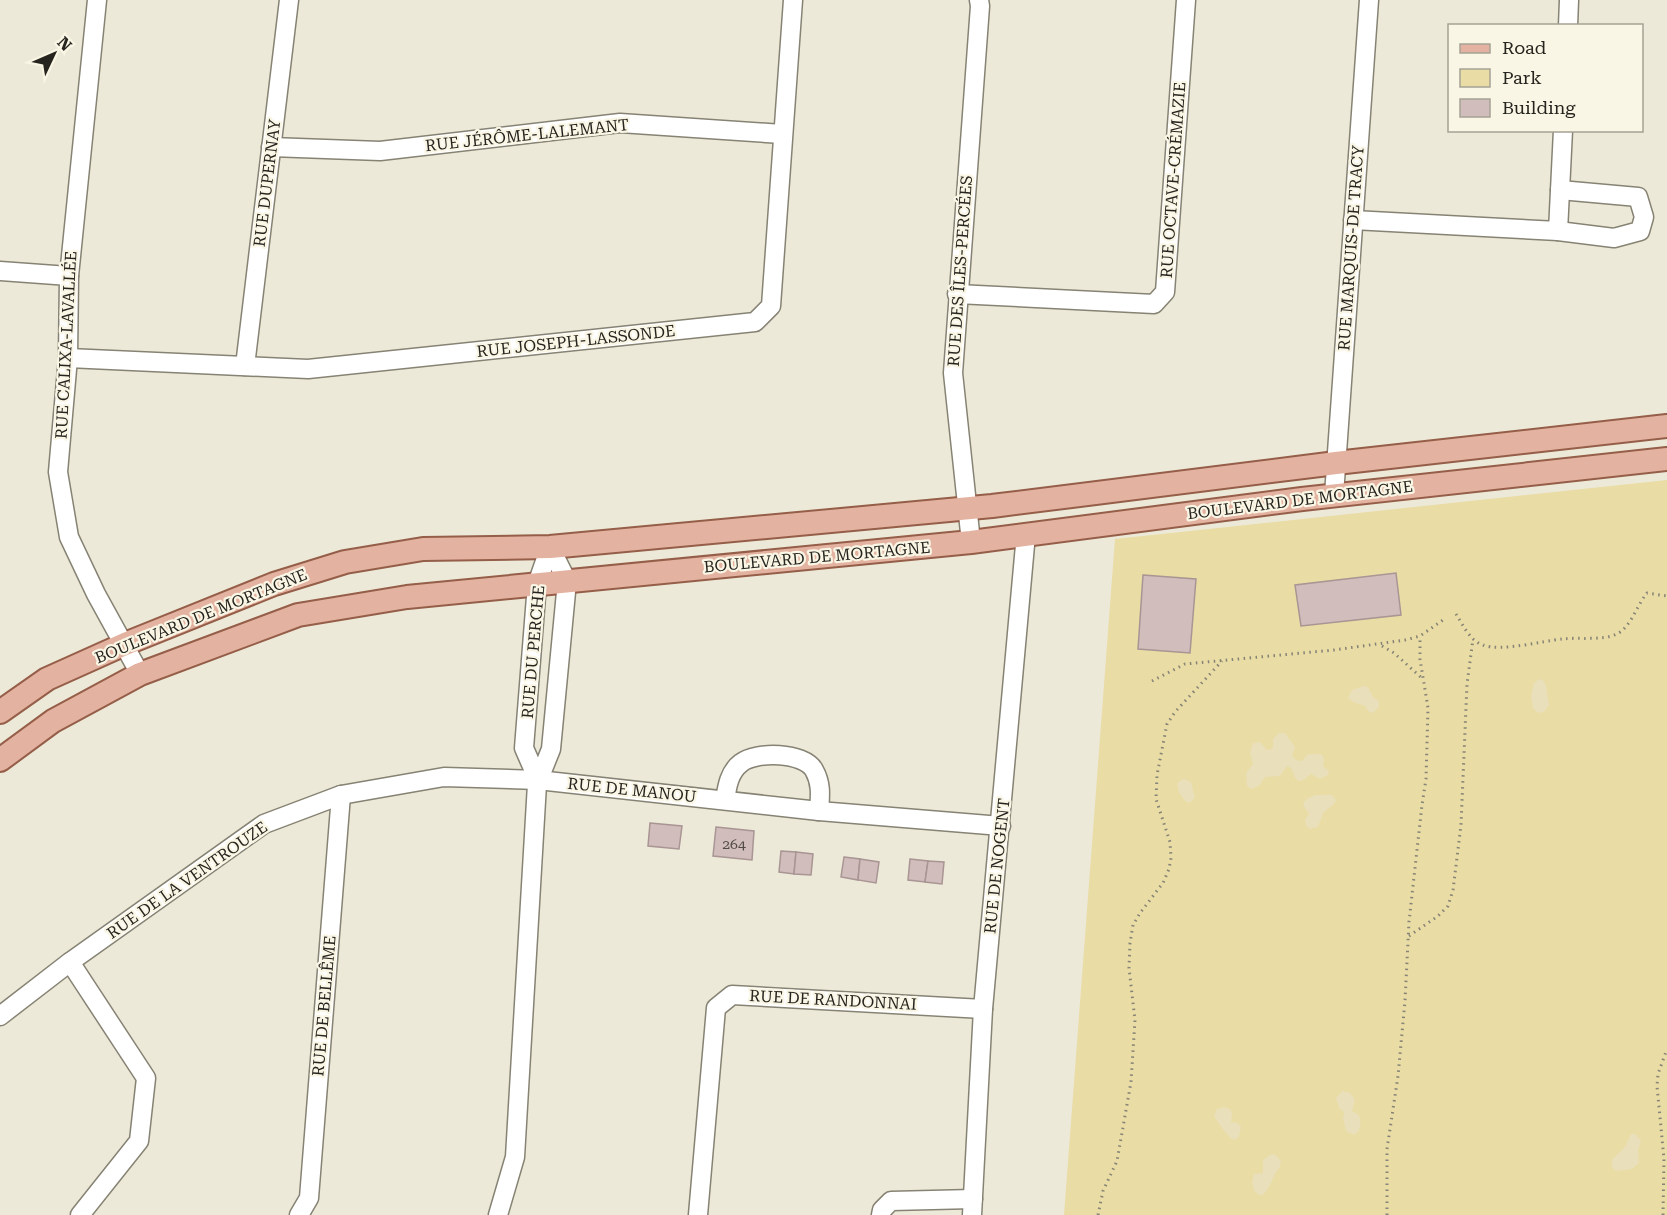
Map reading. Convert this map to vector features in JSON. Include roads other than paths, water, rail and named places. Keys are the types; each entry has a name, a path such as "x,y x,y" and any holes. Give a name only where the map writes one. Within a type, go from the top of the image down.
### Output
{"main road":[{"name":"BOULEVARD DE MORTAGNE","path":"0,712 47,679 125,644 274,584 345,562 423,549 550,547 968,508 1336,463 1667,426"},
{"name":"BOULEVARD DE MORTAGNE","path":"0,759 53,721 140,674 298,615 407,597 971,542 1334,495 1667,459"}],"street":[{"name":"RUE CALIXA-LAVALLÉE","path":"97,0 69,276 68,358 58,472 69,537 96,594 140,674"},
{"name":"RUE DUPERNAY","path":"245,366 289,0"},
{"name":"RUE JOSEPH-LASSONDE","path":"68,358 308,369 755,322 771,306 782,134 794,0"},
{"name":"RUE DES ÎLES-PERCÉES","path":"971,542 953,373 957,294 980,6 978,0"},
{"name":"RUE OCTAVE-CRÉMAZIE","path":"957,294 1154,304 1165,292 1186,0"},
{"name":"RUE MARQUIS-DE TRACY","path":"1334,495 1369,0"},
{"path":"1568,24 1569,0"},
{"name":"RUE JÉRÔME-LALEMANT","path":"271,147 380,150 620,123 782,134"},
{"path":"1558,231 1563,132"},
{"path":"1353,220 1558,231 1614,238 1640,231 1644,217 1638,196 1560,190"},
{"path":"0,271 69,276"},
{"name":"RUE DE NOGENT","path":"881,1215 882,1210 891,1201 973,1207 983,1009 1026,534"},
{"name":"RUE DU PERCHE","path":"498,1215 515,1157 538,780 552,749 567,581 550,547"},
{"name":"RUE DU PERCHE","path":"538,780 524,748 537,584 550,547"},
{"path":"725,800 728,780 742,762 765,755 795,756 813,768 820,786 819,811"},
{"name":"RUE DE LA VENTROUZE","path":"0,1016 70,962 264,824 341,795 444,777 538,780"},
{"name":"RUE DE MANOU","path":"538,780 819,811 1001,826"},
{"name":"RUE DE BELLÊME","path":"298,1215 309,1198 341,795"},
{"path":"70,962 146,1078 139,1141 80,1215"},
{"name":"RUE DE RANDONNAI","path":"698,1215 716,1008 732,994 983,1009"}]}
